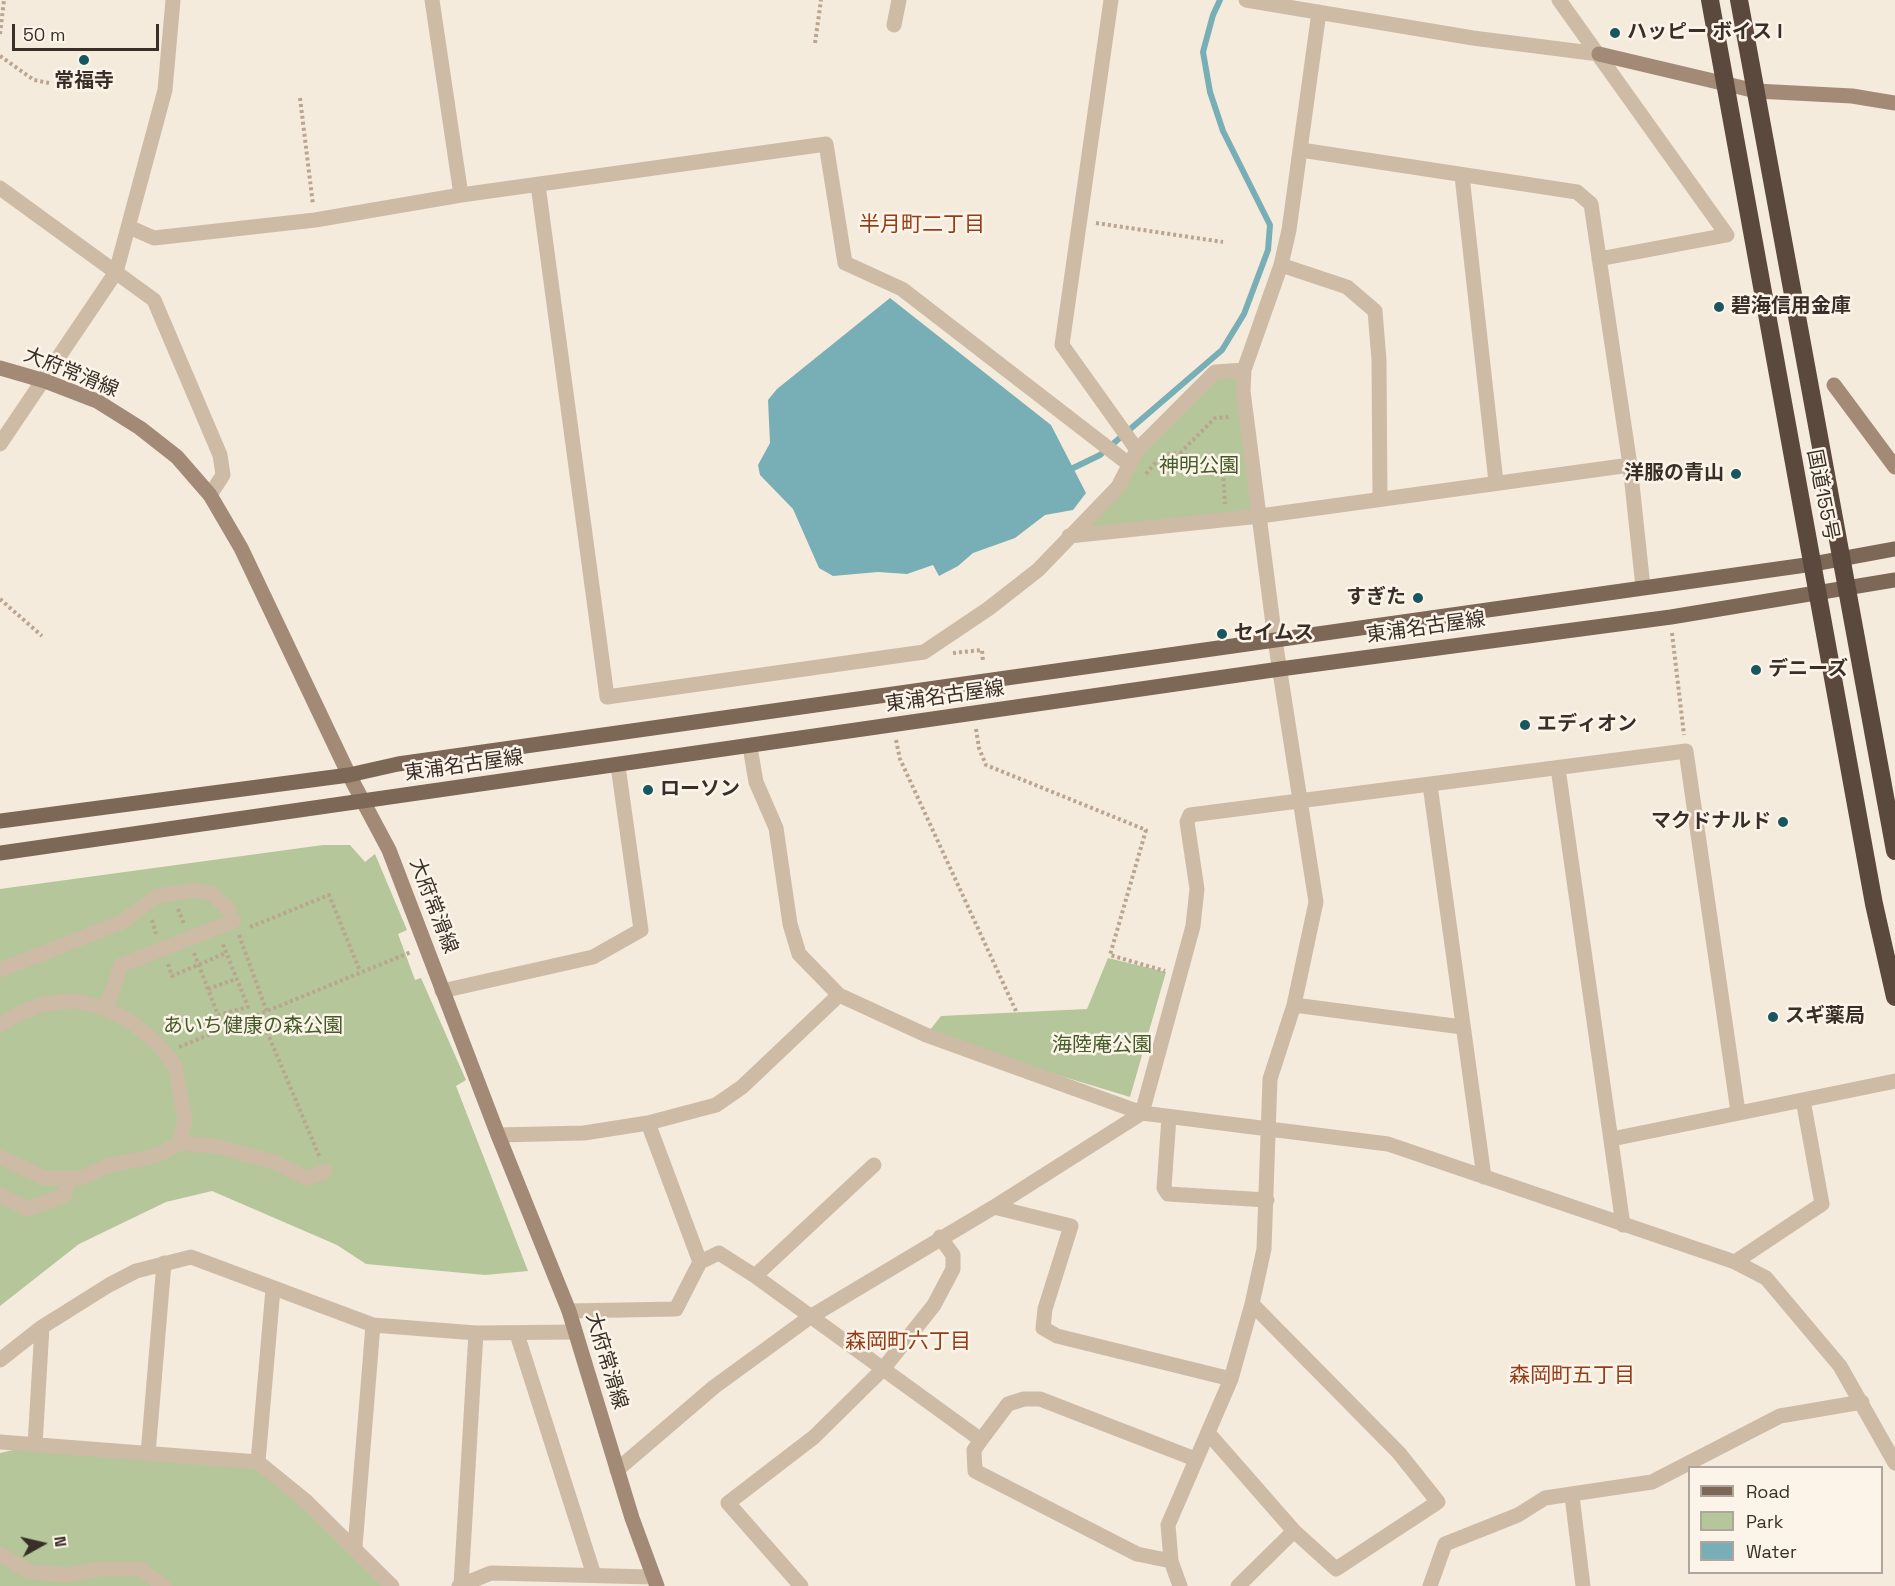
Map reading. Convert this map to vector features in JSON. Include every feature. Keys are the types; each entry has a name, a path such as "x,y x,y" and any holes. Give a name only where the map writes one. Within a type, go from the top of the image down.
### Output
{"highway":[{"name":"国道155号","path":"1710,0 1874,904 1895,997"},
{"name":"国道155号","path":"1739,0 1847,588 1889,782 1895,851"}],"main road":[{"path":"1599,54 1756,91 1852,96 1895,104"},
{"name":"大府常滑線","path":"0,368 45,381 97,401 140,428 177,457 210,495 265,595 349,775 390,850 498,1136 569,1311 617,1470 655,1581"},
{"path":"1834,385 1895,467"},
{"name":"東浦名古屋線","path":"0,821 349,775 399,764 1813,564 1895,549"},
{"name":"東浦名古屋線","path":"0,853 618,766 1280,669 1671,617 1895,580"}],"street":[{"path":"0,444 45,381 116,272 165,90 173,0"},
{"path":"432,0 461,195"},
{"path":"894,25 899,0"},
{"path":"1111,0 1062,345 1137,450"},
{"path":"1246,0 1473,38 1599,54"},
{"path":"1559,0 1727,236 1599,259"},
{"path":"1180,1586 1171,1561 1168,1525 1231,1379 1252,1304 1264,1249 1270,1130 1270,1078 1293,1005 1316,902 1275,640 1245,415 1244,370 1281,265 1289,230 1319,12"},
{"path":"129,227 154,238 315,220 461,195 826,144 845,263 902,289 1130,465"},
{"path":"1301,150 1577,192 1591,204 1630,465 1643,587"},
{"path":"1462,176 1496,482"},
{"path":"538,185 607,697 924,652 988,609 1038,570 1118,487 1137,450 1215,372 1244,370"},
{"path":"0,188 154,300 220,455 223,475 210,495"},
{"path":"1281,265 1347,287 1375,311 1379,360 1380,498"},
{"path":"1069,537 1260,516 1630,465"},
{"path":"750,747 756,782 776,828 790,924 799,954 839,995 926,1035 1142,1113 1388,1144 1735,1262 1766,1278 1840,1366 1895,1463"},
{"path":"617,1470 714,1387 810,1317 940,1237 994,1207 1142,1113 1193,926 1197,889 1187,822 1190,815 1686,751 1738,1112"},
{"path":"442,991 593,957 641,930 618,766"},
{"path":"1558,768 1623,1225"},
{"path":"1430,784 1484,1177"},
{"path":"0,970 122,922 157,896 194,890 212,894 232,916 216,927 121,965 106,1009"},
{"path":"498,1136 584,1134 648,1123 716,1105 742,1087 839,995"},
{"path":"0,1025 40,1005 78,1001 106,1009 131,1022 164,1053 174,1066 185,1120 179,1143"},
{"path":"1293,1005 1462,1027"},
{"path":"1612,1139 1895,1081"},
{"path":"1735,1262 1822,1204 1803,1100"},
{"path":"1169,1117 1164,1188 1168,1194 1267,1200"},
{"path":"648,1123 700,1262"},
{"path":"0,1157 44,1178 81,1178 109,1165 147,1158 179,1143 216,1146 235,1151 274,1162 307,1178 325,1171"},
{"path":"755,1276 874,1166"},
{"path":"0,1195 28,1209 65,1195 68,1179"},
{"path":"994,1207 1071,1226 1045,1309 1043,1328 1057,1336 1231,1379"},
{"path":"801,1586 728,1503 814,1437 884,1369 934,1305 953,1269 953,1255 940,1237"},
{"path":"569,1311 676,1309 700,1262 719,1253 755,1276 981,1440"},
{"path":"0,1360 42,1327 109,1285 136,1271 191,1257 373,1325 476,1333 574,1332"},
{"path":"148,1454 164,1263"},
{"path":"258,1462 273,1289"},
{"path":"1209,1434 1294,1531 1336,1569 1438,1502 1399,1453 1252,1304"},
{"path":"355,1547 373,1325"},
{"path":"35,1445 42,1327"},
{"path":"476,1333 460,1586 491,1573 594,1575 655,1581"},
{"path":"517,1334 594,1575"},
{"path":"1171,1561 1137,1554 975,1471 974,1450 1008,1404 1024,1399 1040,1399 1195,1460"},
{"path":"1430,1586 1445,1544 1518,1515 1545,1498 1572,1496 1652,1482 1780,1416 1862,1402"},
{"path":"0,1442 258,1462 355,1547 392,1586"},
{"path":"1572,1496 1583,1586"},
{"path":"1238,1586 1294,1531"},
{"path":"0,1554 30,1572 67,1575 100,1569 140,1569 164,1586"}],"path":[{"path":"0,33 4,0"},
{"path":"815,43 822,0"},
{"path":"0,56 34,80 49,83"},
{"path":"300,99 315,220"},
{"path":"1080,216 1097,224 1222,242"},
{"path":"1180,453 1215,418 1245,415"},
{"path":"1141,480 1162,455 1180,453 1222,472 1227,519"},
{"path":"0,599 42,636"},
{"path":"1671,617 1686,751"},
{"path":"932,646 940,654 982,650 983,662"},
{"path":"974,714 980,748 986,765 1146,830 1110,955 1180,975"},
{"path":"893,726 900,759 1016,1011"},
{"path":"267,1012 238,932 328,895 360,971"},
{"path":"169,912 179,909 218,1015 248,1007 216,927"},
{"path":"151,920 160,916"},
{"path":"164,1053 425,946"},
{"path":"208,989 236,979"},
{"path":"260,1015 325,1171"}],"green space":[{"name":"神明公園","path":"1244,370 1260,516 1069,536 1215,373"},
{"name":"あいち健康の森公園","path":"323,845 350,845 365,862 375,854 407,930 398,934 415,980 421,978 466,1080 456,1086 528,1271 485,1275 366,1264 337,1245 212,1191 166,1202 79,1244 0,1306 0,889"},
{"name":"海陸庵公園","path":"1108,958 1166,972 1130,1097 926,1035 941,1016 1087,1009"},
{"path":"35,1445 258,1462 392,1586 0,1586 0,1453"}],"water":[{"path":"890,298 1051,425 1086,493 1073,510 1045,515 1015,538 973,553 958,566 939,576 933,565 907,574 878,572 833,576 819,568 793,509 760,475 758,465 770,443 768,400 777,389"}],"waterway":[{"path":"1067,471 1100,455 1222,350 1244,314 1268,250 1270,225 1223,131 1210,92 1203,52 1213,15 1220,0"}],"place":[{"name":"ハッピー ボイス I","path":"1615,33"},
{"name":"常福寺","path":"84,60"},
{"name":"碧海信用金庫","path":"1719,307"},
{"name":"洋服の青山","path":"1736,474"},
{"name":"すぎた","path":"1418,598"},
{"name":"セイムス","path":"1222,634"},
{"name":"デニーズ","path":"1756,670"},
{"name":"エディオン","path":"1525,725"},
{"name":"ローソン","path":"648,790"},
{"name":"マクドナルド","path":"1783,822"},
{"name":"スギ薬局","path":"1773,1017"}],"district":[{"name":"半月町二丁目","path":"922,225"},
{"name":"森岡町六丁目","path":"908,1342"},
{"name":"森岡町五丁目","path":"1572,1376"}]}
